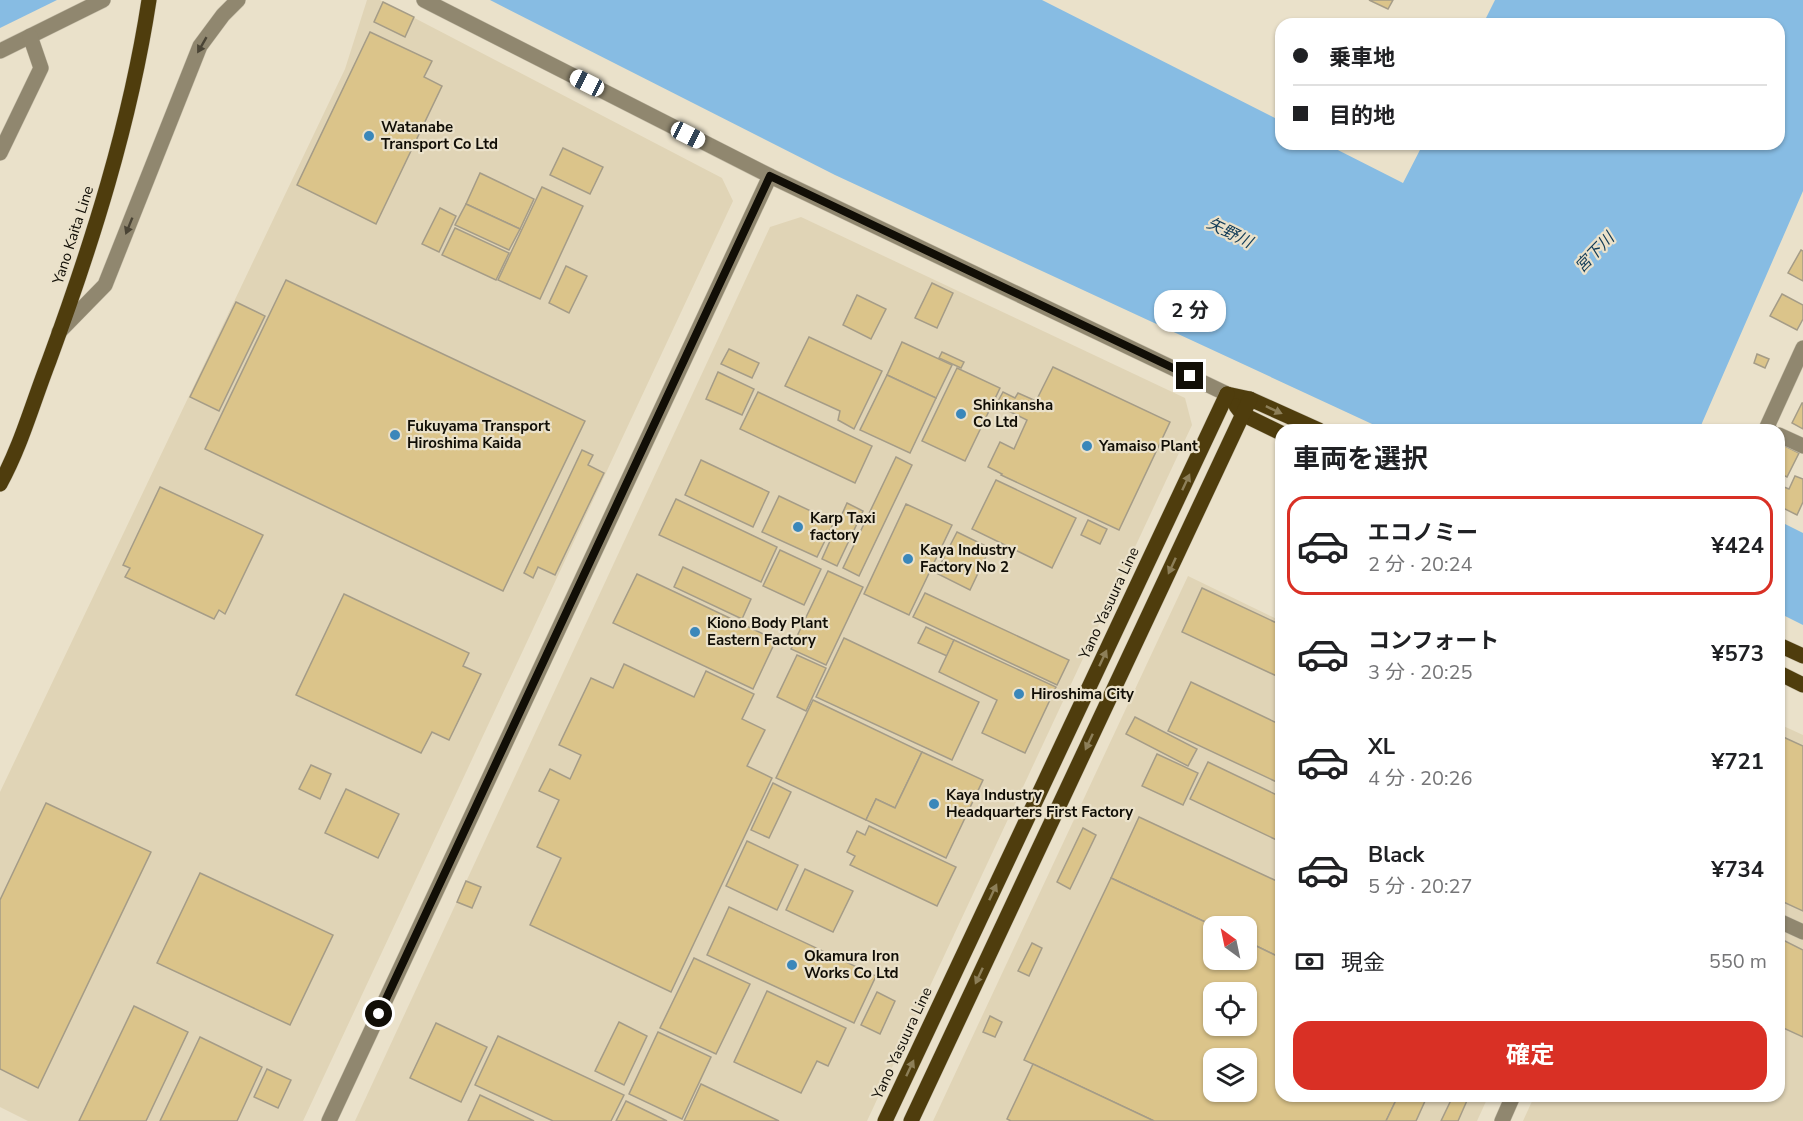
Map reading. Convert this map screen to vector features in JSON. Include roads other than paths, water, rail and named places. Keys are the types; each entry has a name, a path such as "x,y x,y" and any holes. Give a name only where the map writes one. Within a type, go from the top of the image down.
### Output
{"main road":[{"name":"Yano Kaita Line","path":"0,498 3,479 59,332 103,202 140,58 149,0"},
{"path":"1227,394 1250,399 1306,424"},
{"path":"1227,394 1242,414 1275,430"},
{"name":"Yano Yasuura Line","path":"885,1121 1227,394"},
{"path":"911,1121 1250,399"},
{"path":"1785,648 1803,656"},
{"path":"1785,676 1803,685"}],"street":[{"path":"0,51 103,0"},
{"path":"59,332 105,285 200,46 223,15 238,0"},
{"path":"424,0 770,176 1227,394"},
{"path":"0,153 41,68 30,36"},
{"path":"329,1121 770,176"},
{"path":"1768,424 1803,348"},
{"path":"1785,438 1803,446"},
{"path":"1785,924 1803,932"},
{"path":"1502,1121 1510,1102"}],"water":[{"path":"0,0 57,0 0,28"},
{"path":"490,0 1042,0 1275,118 1275,150 1338,150 1403,183 1420,150 1785,150 1785,18 1486,18 1495,0 1803,0 1803,191 1702,424 1372,424 835,175"},
{"path":"1785,524 1803,533 1803,625 1785,616"}],"place":[{"name":"Watanabe Transport Co Ltd","path":"369,136"},
{"name":"Shinkansha Co Ltd","path":"961,414"},
{"name":"Fukuyama Transport Hiroshima Kaida","path":"395,435"},
{"name":"Yamaiso Plant","path":"1087,446"},
{"name":"Karp Taxi factory","path":"798,527"},
{"name":"Kaya Industry Factory No 2","path":"908,559"},
{"name":"Kiono Body Plant Eastern Factory","path":"695,632"},
{"name":"Hiroshima City","path":"1019,694"},
{"name":"Kaya Industry Headquarters First Factory","path":"934,804"},
{"name":"Okamura Iron Works Co Ltd","path":"792,965"}],"water label":[{"name":"矢野川","path":"1230,232"},
{"name":"宮下川","path":"1594,252"}]}
